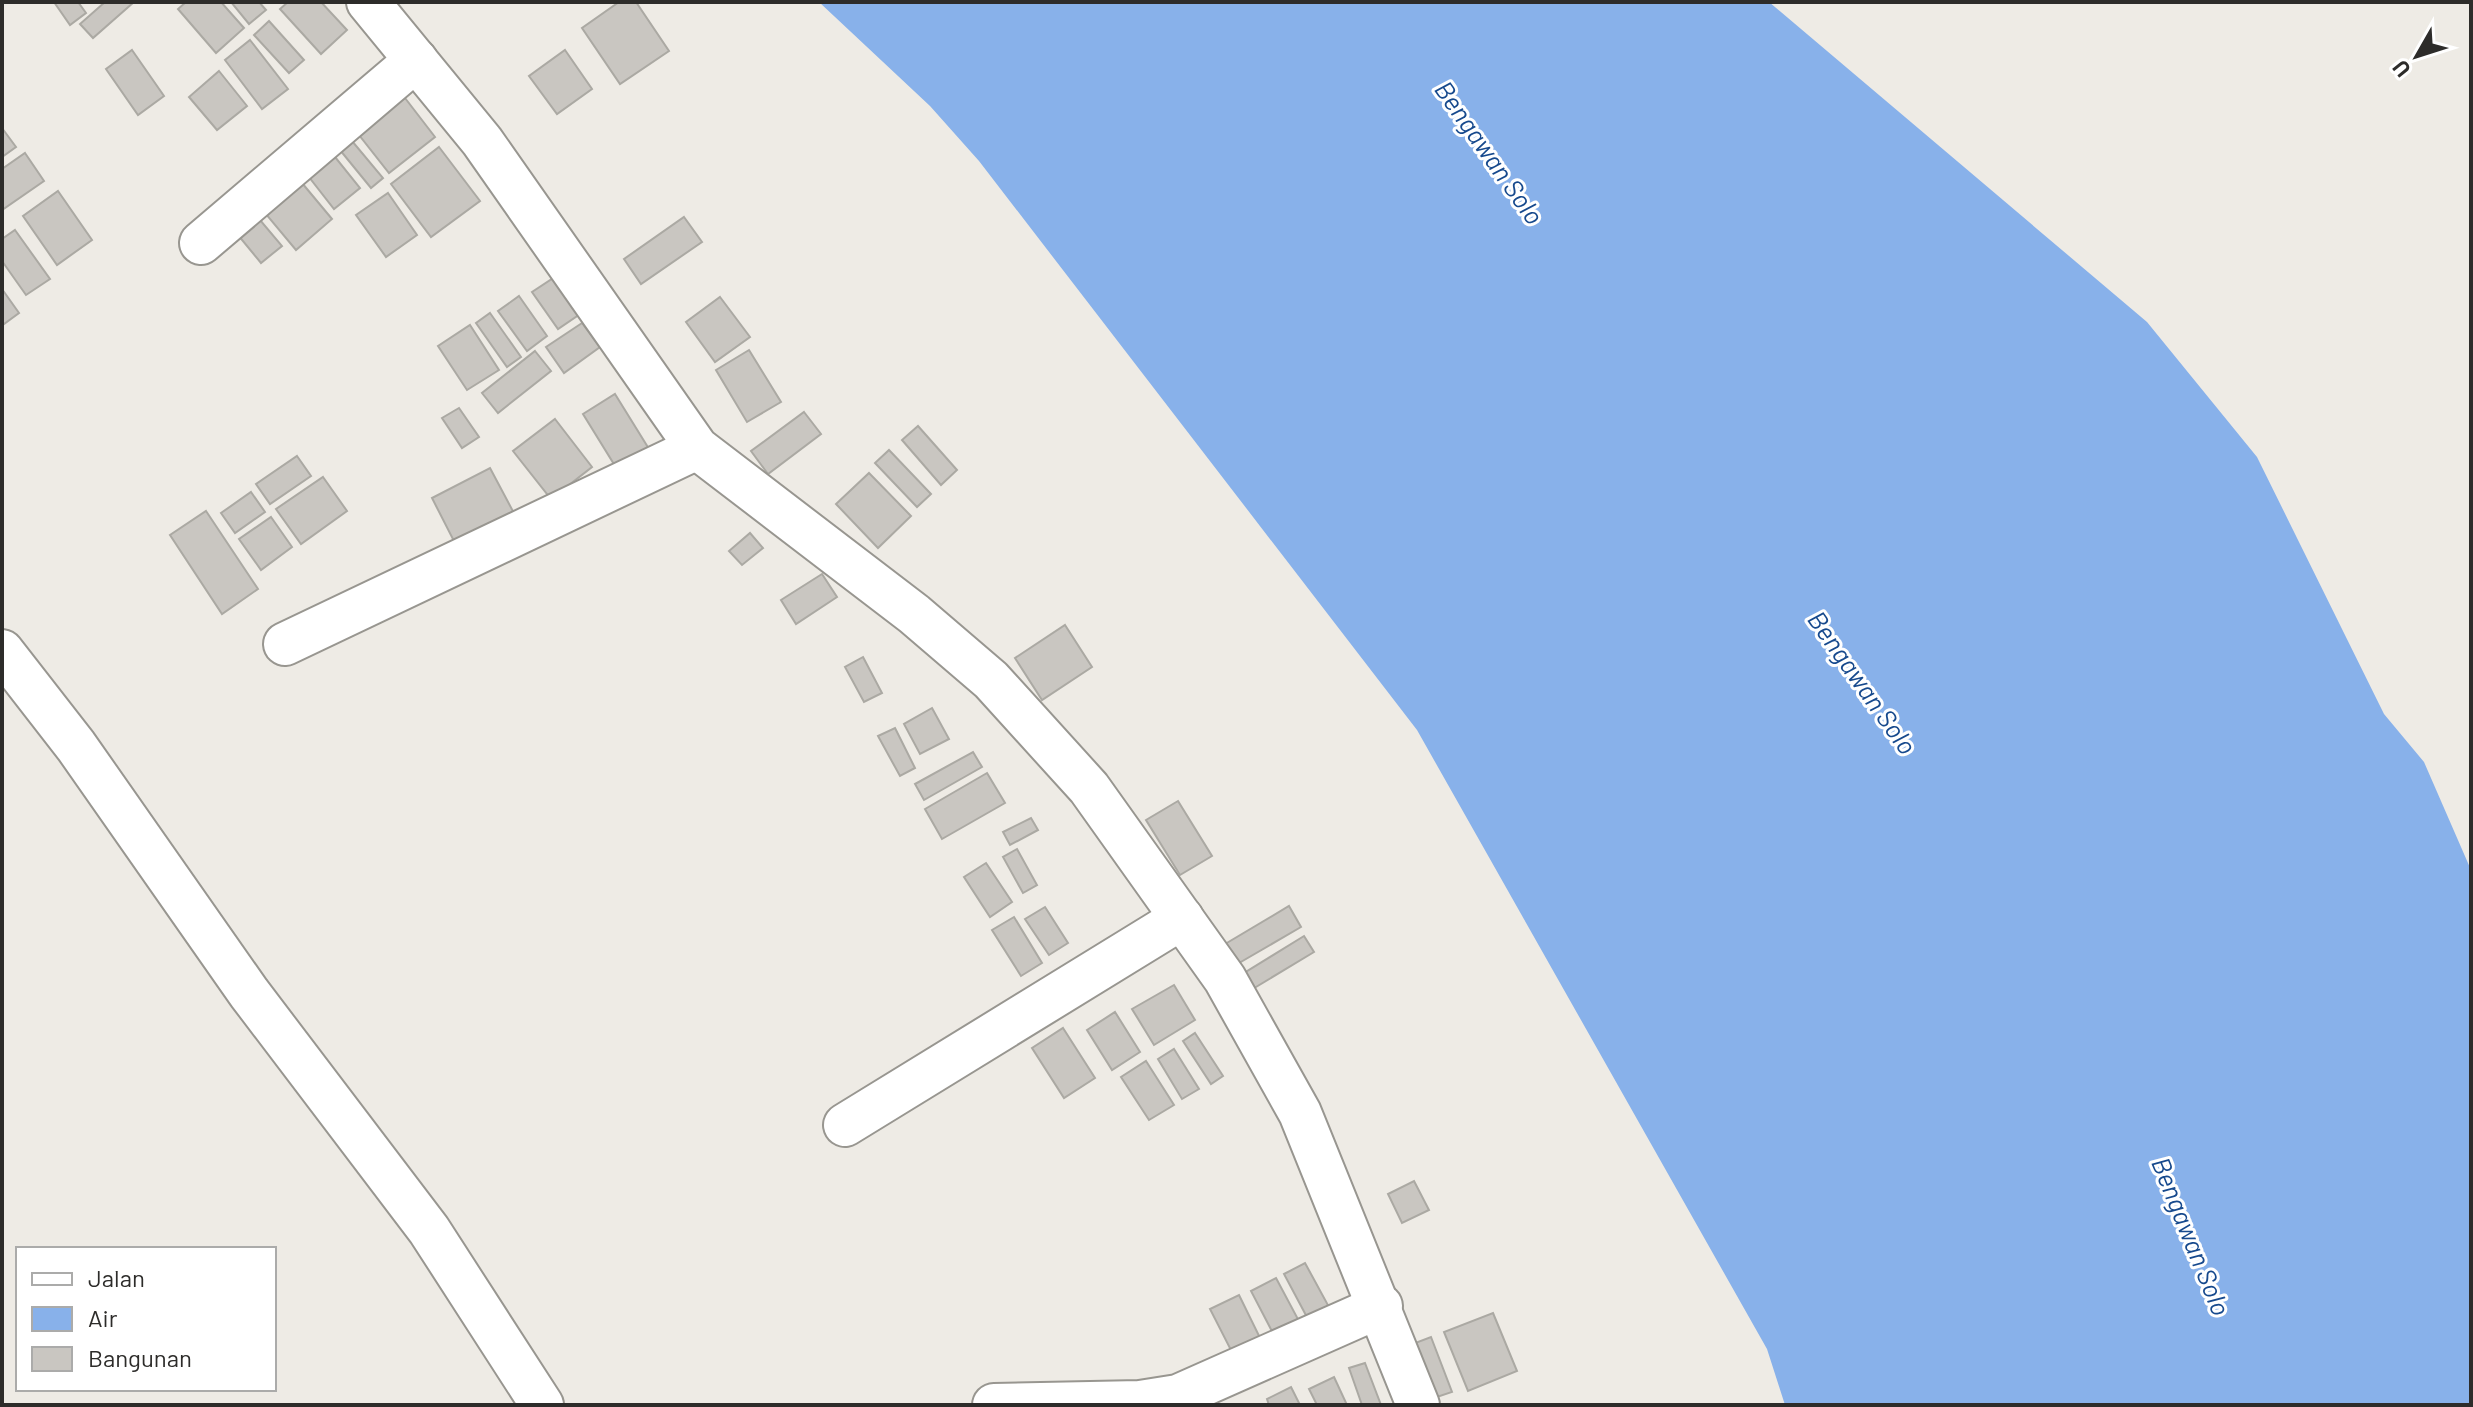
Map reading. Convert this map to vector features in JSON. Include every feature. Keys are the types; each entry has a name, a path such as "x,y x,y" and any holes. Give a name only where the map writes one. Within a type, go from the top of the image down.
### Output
{"street":[{"path":"368,2 482,141 697,448 914,614 991,680 1089,788 1225,979 1300,1113 1381,1306 1418,1405"},
{"path":"201,243 416,60"},
{"path":"285,644 697,448"},
{"path":"2,651 76,746 249,993 429,1230 542,1405"},
{"path":"845,1125 1182,918"},
{"path":"994,1405 1140,1402 1178,1396 1220,1381 1381,1306"}],"water":[{"name":"Bengawan Solo","path":"819,2 1769,2 2147,322 2257,457 2384,714 2424,762 2471,870 2471,1405 1785,1405 1767,1349 1417,730 979,161 930,106"}],"building":[{"path":"54,2 78,2 86,13 70,25"},
{"path":"105,2 134,2 93,38 80,24"},
{"path":"186,2 221,2 244,28 216,53 178,9"},
{"path":"231,2 259,2 266,10 249,24"},
{"path":"288,2 321,2 347,30 321,54 280,9"},
{"path":"619,2 636,2 669,51 620,84 582,28"},
{"path":"269,21 304,60 289,73 254,35"},
{"path":"250,40 288,89 262,109 225,60"},
{"path":"132,50 164,96 138,115 106,69"},
{"path":"565,50 592,89 557,114 529,76"},
{"path":"219,71 247,106 217,130 189,97"},
{"path":"395,85 435,137 389,173 348,121"},
{"path":"2,128 16,147 2,157"},
{"path":"342,129 383,178 371,188 331,139"},
{"path":"323,142 360,188 334,209 298,163"},
{"path":"439,147 480,201 431,237 391,184"},
{"path":"25,153 44,181 2,210 2,169"},
{"path":"287,165 332,219 296,250 250,195"},
{"path":"58,191 92,240 57,265 23,216"},
{"path":"388,193 417,235 386,257 356,215"},
{"path":"244,201 282,246 261,263 224,218"},
{"path":"684,217 702,242 641,284 624,259"},
{"path":"15,230 50,279 26,295 2,261 2,239"},
{"path":"561,273 586,310 558,329 532,292"},
{"path":"2,289 19,313 4,324 2,321"},
{"path":"519,296 547,336 527,351 498,311"},
{"path":"720,297 750,337 715,362 686,322"},
{"path":"490,313 521,357 507,367 476,323"},
{"path":"582,323 600,347 564,373 546,347"},
{"path":"470,325 499,370 467,390 438,346"},
{"path":"749,350 781,402 747,422 716,370"},
{"path":"535,351 551,371 498,413 482,393"},
{"path":"615,394 649,449 617,469 583,414"},
{"path":"459,408 479,437 462,448 442,418"},
{"path":"804,412 821,434 768,474 751,451"},
{"path":"555,419 592,467 551,499 513,451"},
{"path":"918,426 957,470 941,485 902,440"},
{"path":"889,450 931,494 917,507 875,463"},
{"path":"297,456 311,476 270,504 256,484"},
{"path":"490,468 516,517 457,547 432,498"},
{"path":"869,473 911,516 878,548 836,504"},
{"path":"323,477 347,511 301,544 276,509"},
{"path":"251,492 265,512 235,533 221,513"},
{"path":"206,511 258,589 222,614 170,535"},
{"path":"271,517 292,547 261,570 239,539"},
{"path":"750,533 763,548 742,565 729,551"},
{"path":"822,574 837,597 796,624 781,600"},
{"path":"1065,625 1092,667 1042,700 1015,658"},
{"path":"863,657 882,693 864,702 845,667"},
{"path":"932,708 949,739 920,754 904,724"},
{"path":"895,728 915,768 900,776 878,736"},
{"path":"973,752 982,767 924,800 915,784"},
{"path":"987,773 1005,803 942,839 925,809"},
{"path":"1178,801 1212,856 1180,875 1146,820"},
{"path":"1031,818 1038,830 1010,845 1003,832"},
{"path":"1017,849 1037,885 1023,893 1003,857"},
{"path":"986,863 1012,902 990,917 964,877"},
{"path":"1289,906 1301,927 1227,970 1215,950"},
{"path":"1045,907 1068,943 1049,955 1025,919"},
{"path":"1014,917 1042,963 1021,976 992,930"},
{"path":"1304,936 1314,952 1241,996 1231,981"},
{"path":"1174,985 1195,1020 1154,1045 1132,1009"},
{"path":"1115,1012 1140,1052 1112,1070 1087,1030"},
{"path":"1063,1028 1095,1078 1064,1098 1032,1048"},
{"path":"1195,1033 1223,1076 1211,1084 1183,1041"},
{"path":"1174,1049 1199,1089 1182,1099 1158,1059"},
{"path":"1146,1061 1174,1105 1149,1120 1121,1077"},
{"path":"1414,1181 1429,1210 1402,1223 1388,1194"},
{"path":"1305,1263 1329,1307 1308,1319 1284,1274"},
{"path":"1276,1278 1300,1323 1275,1337 1251,1291"},
{"path":"1239,1295 1264,1346 1236,1360 1210,1309"},
{"path":"1493,1313 1517,1371 1468,1391 1444,1332"},
{"path":"1431,1337 1452,1392 1422,1402 1402,1348"},
{"path":"1365,1363 1381,1405 1362,1405 1349,1368"},
{"path":"1334,1377 1347,1405 1317,1405 1309,1389"},
{"path":"1291,1387 1300,1405 1269,1405 1267,1399"}]}
